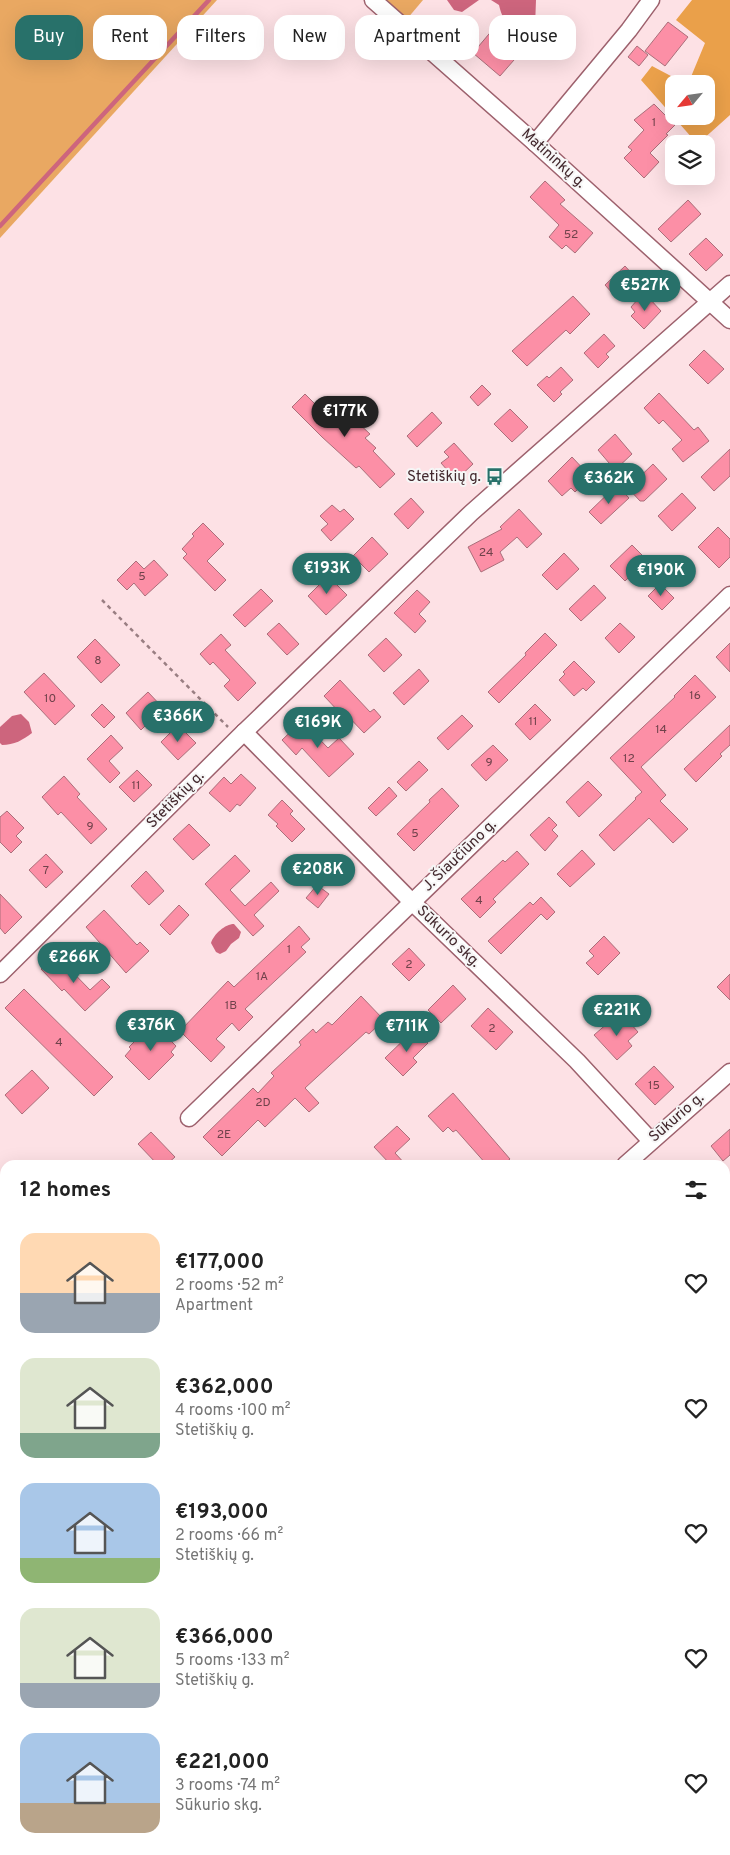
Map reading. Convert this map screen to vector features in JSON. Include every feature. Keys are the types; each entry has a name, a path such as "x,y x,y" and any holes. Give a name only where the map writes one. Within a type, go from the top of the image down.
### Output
{"street":[{"name":"Matininkų g.","path":"373,0 535,143 730,320"},
{"path":"535,143 629,30 651,0"},
{"name":"Stetiškių g.","path":"0,974 242,735 471,513 730,284"},
{"name":"J. Šiaučiūno g.","path":"189,1118 730,595"},
{"name":"Sūkurio skg.","path":"242,735 577,1061 651,1141"},
{"name":"Sūkurio g.","path":"630,1160 730,1072"}],"path":[{"path":"102,600 242,735"}],"shaded area":[{"path":"0,0 217,0 203,15 177,15 177,44 167,55 167,15 93,15 93,60 162,60 0,238"},
{"path":"386,0 423,0 410,15 403,15"},
{"path":"447,0 479,0 462,12 454,10"},
{"path":"491,0 536,0 535,15 502,15 499,5"},
{"path":"692,0 730,0 730,115 708,135 689,135 681,125 715,125 715,75 692,75 705,43 676,20"},
{"path":"652,66 669,75 665,75 665,107 641,80"},
{"path":"21,714 29,722 32,733 18,742 2,745 0,743 0,727 12,716"},
{"path":"234,924 241,932 239,938 226,951 220,954 216,952 211,943 215,936 220,930"}],"building":[{"path":"668,22 688,37 665,66 645,51"},
{"path":"489,34 489,60 514,60 500,76 479,58 479,46"},
{"path":"637,46 648,55 639,66 628,57"},
{"path":"654,104 665,115 665,125 675,125 650,153 659,162 644,178 624,158 632,150 628,147 644,130 634,120"},
{"path":"545,181 565,200 560,204 593,233 575,253 566,245 562,249 549,237 559,225 530,197"},
{"path":"688,200 701,214 671,242 658,229"},
{"path":"706,238 723,255 706,271 689,254"},
{"path":"625,266 634,276 614,295 605,285"},
{"path":"573,296 590,314 570,334 566,330 527,366 512,351"},
{"path":"639,298 644,303 649,298 661,311 644,329 631,316 635,312 631,307"},
{"path":"604,334 615,346 606,354 609,357 598,368 584,353"},
{"path":"704,350 724,369 708,384 689,365"},
{"path":"561,367 573,380 560,392 562,394 554,402 537,385 547,376 549,378"},
{"path":"482,385 491,394 478,406 470,397"},
{"path":"659,393 694,430 698,427 709,441 683,462 672,449 682,440 663,420 659,424 644,408"},
{"path":"305,394 321,410 330,401 352,425 356,421 370,434 365,438 376,448 373,451 395,474 380,488 359,466 356,468 292,407"},
{"path":"510,409 528,427 512,442 494,424"},
{"path":"432,412 442,423 417,447 407,436"},
{"path":"615,434 632,454 615,470 598,450"},
{"path":"454,443 473,464 456,480 441,463 449,457 444,452"},
{"path":"730,449 730,476 714,491 701,477"},
{"path":"572,457 587,473 582,477 586,481 575,492 571,488 562,496 548,481"},
{"path":"653,464 667,479 644,501 640,501 628,488"},
{"path":"617,485 629,498 601,524 589,512"},
{"path":"682,493 696,508 672,531 658,516"},
{"path":"411,498 424,512 408,529 394,514"},
{"path":"332,505 340,512 344,509 354,519 331,541 321,530 328,524 320,516"},
{"path":"519,509 542,534 527,548 517,537 500,552 504,560 481,572 468,547 502,529 500,527"},
{"path":"203,523 224,544 207,561 226,580 215,591 183,558 187,554 182,549 194,536 192,534"},
{"path":"718,527 730,539 730,557 719,568 698,547"},
{"path":"372,537 388,554 369,572 353,556"},
{"path":"632,545 647,560 625,581 610,566"},
{"path":"564,553 579,569 557,590 542,575"},
{"path":"154,560 168,575 145,596 134,583 127,590 117,580 136,561 144,569"},
{"path":"328,576 347,595 326,615 308,596"},
{"path":"660,584 674,598 662,610 648,596"},
{"path":"594,585 606,598 581,621 569,609"},
{"path":"261,589 273,601 245,627 233,615"},
{"path":"417,590 430,602 419,614 426,621 415,633 394,613"},
{"path":"279,623 299,644 287,655 267,634"},
{"path":"620,623 635,637 619,653 605,638"},
{"path":"545,633 557,645 499,703 488,692 526,655 525,653"},
{"path":"221,634 231,645 225,650 256,683 238,701 224,686 230,680 213,662 210,665 200,654"},
{"path":"386,638 402,655 384,672 368,655"},
{"path":"95,639 120,665 101,683 77,657"},
{"path":"730,643 730,672 716,657"},
{"path":"574,661 595,682 586,691 583,688 574,696 559,680 565,674 563,672"},
{"path":"419,669 429,681 404,705 393,693"},
{"path":"44,673 75,706 55,725 24,692"},
{"path":"695,675 716,697 641,767 666,795 660,801 688,829 673,843 649,818 614,851 599,835 642,792 610,758 675,697"},
{"path":"340,680 370,712 374,709 381,717 364,733 344,712 341,714 324,696"},
{"path":"148,692 163,708 141,730 126,713"},
{"path":"102,704 115,717 104,728 91,715"},
{"path":"535,704 551,720 530,740 515,724"},
{"path":"462,715 473,726 448,750 437,738"},
{"path":"302,721 328,748 339,738 354,754 329,777 302,748 296,755 282,740"},
{"path":"178,725 196,743 178,760 161,742"},
{"path":"730,725 730,745 720,754 722,756 696,782 684,769"},
{"path":"111,735 123,748 109,761 120,773 110,783 87,759"},
{"path":"493,745 508,760 486,781 471,765"},
{"path":"419,761 428,770 406,791 397,782"},
{"path":"137,770 152,785 134,802 119,787"},
{"path":"241,774 256,788 240,806 237,804 230,812 209,793 224,777 231,784"},
{"path":"64,776 80,794 77,797 107,829 91,844 61,812 58,815 42,797"},
{"path":"588,781 602,795 579,817 566,802"},
{"path":"389,787 397,796 376,816 368,808"},
{"path":"442,788 459,806 414,851 397,834"},
{"path":"282,800 293,811 290,814 305,829 292,842 268,815"},
{"path":"7,811 24,828 16,836 22,842 11,853 0,842 0,817"},
{"path":"549,817 557,825 552,830 558,836 545,851 530,835"},
{"path":"189,824 210,845 193,860 173,839"},
{"path":"582,850 595,864 570,887 557,874"},
{"path":"517,851 529,864 493,899 496,902 480,918 461,899 503,860 505,862"},
{"path":"46,854 63,872 46,888 29,870"},
{"path":"235,855 250,871 230,890 245,906 271,882 279,891 254,915 264,926 253,936 205,884"},
{"path":"319,855 332,869 318,882 305,868"},
{"path":"146,871 164,891 149,905 131,886"},
{"path":"317,885 329,894 318,908 306,898"},
{"path":"0,894 22,917 5,934 0,928"},
{"path":"541,897 555,912 547,920 541,914 501,954 488,941 530,902 533,905"},
{"path":"179,905 189,915 170,935 160,925"},
{"path":"104,910 137,945 140,942 149,951 126,973 86,927"},
{"path":"299,926 310,939 301,947 306,952 245,1009 253,1017 239,1031 232,1023 216,1039 225,1047 211,1062 180,1031 228,981 234,987"},
{"path":"604,936 620,953 598,975 586,963 594,956 589,951"},
{"path":"409,948 425,965 409,981 392,964"},
{"path":"56,955 90,990 102,979 110,987 85,1011 41,969"},
{"path":"730,974 730,1000 717,987"},
{"path":"453,985 466,999 441,1023 428,1010"},
{"path":"24,989 113,1077 94,1096 5,1008"},
{"path":"361,996 384,1020 369,1034 366,1032 305,1088 319,1103 309,1112 295,1098 265,1127 258,1120 222,1156 203,1137 253,1088 258,1093 274,1076 271,1073 301,1045 299,1042 313,1029 316,1033 328,1022 332,1025"},
{"path":"488,1008 513,1032 496,1050 471,1026"},
{"path":"623,1015 638,1032 628,1041 632,1046 617,1060 594,1035 609,1022 612,1025"},
{"path":"153,1023 176,1046 171,1052 174,1055 149,1080 125,1056 131,1049 129,1047"},
{"path":"414,1030 428,1043 413,1058 417,1062 403,1076 385,1058"},
{"path":"654,1066 674,1087 655,1105 635,1084"},
{"path":"32,1070 49,1088 22,1114 5,1095"},
{"path":"453,1093 510,1159 483,1160 456,1130 453,1132 448,1127 443,1132 428,1116"},
{"path":"397,1126 410,1139 395,1153 401,1160 386,1160 374,1147"},
{"path":"730,1129 730,1155 722,1160 711,1146"},
{"path":"151,1132 175,1157 172,1160 153,1160 138,1144"}],"waterway":[{"path":"0,226 209,0"}],"place":[{"name":"Stetiškių g.","path":"495,477"}]}
